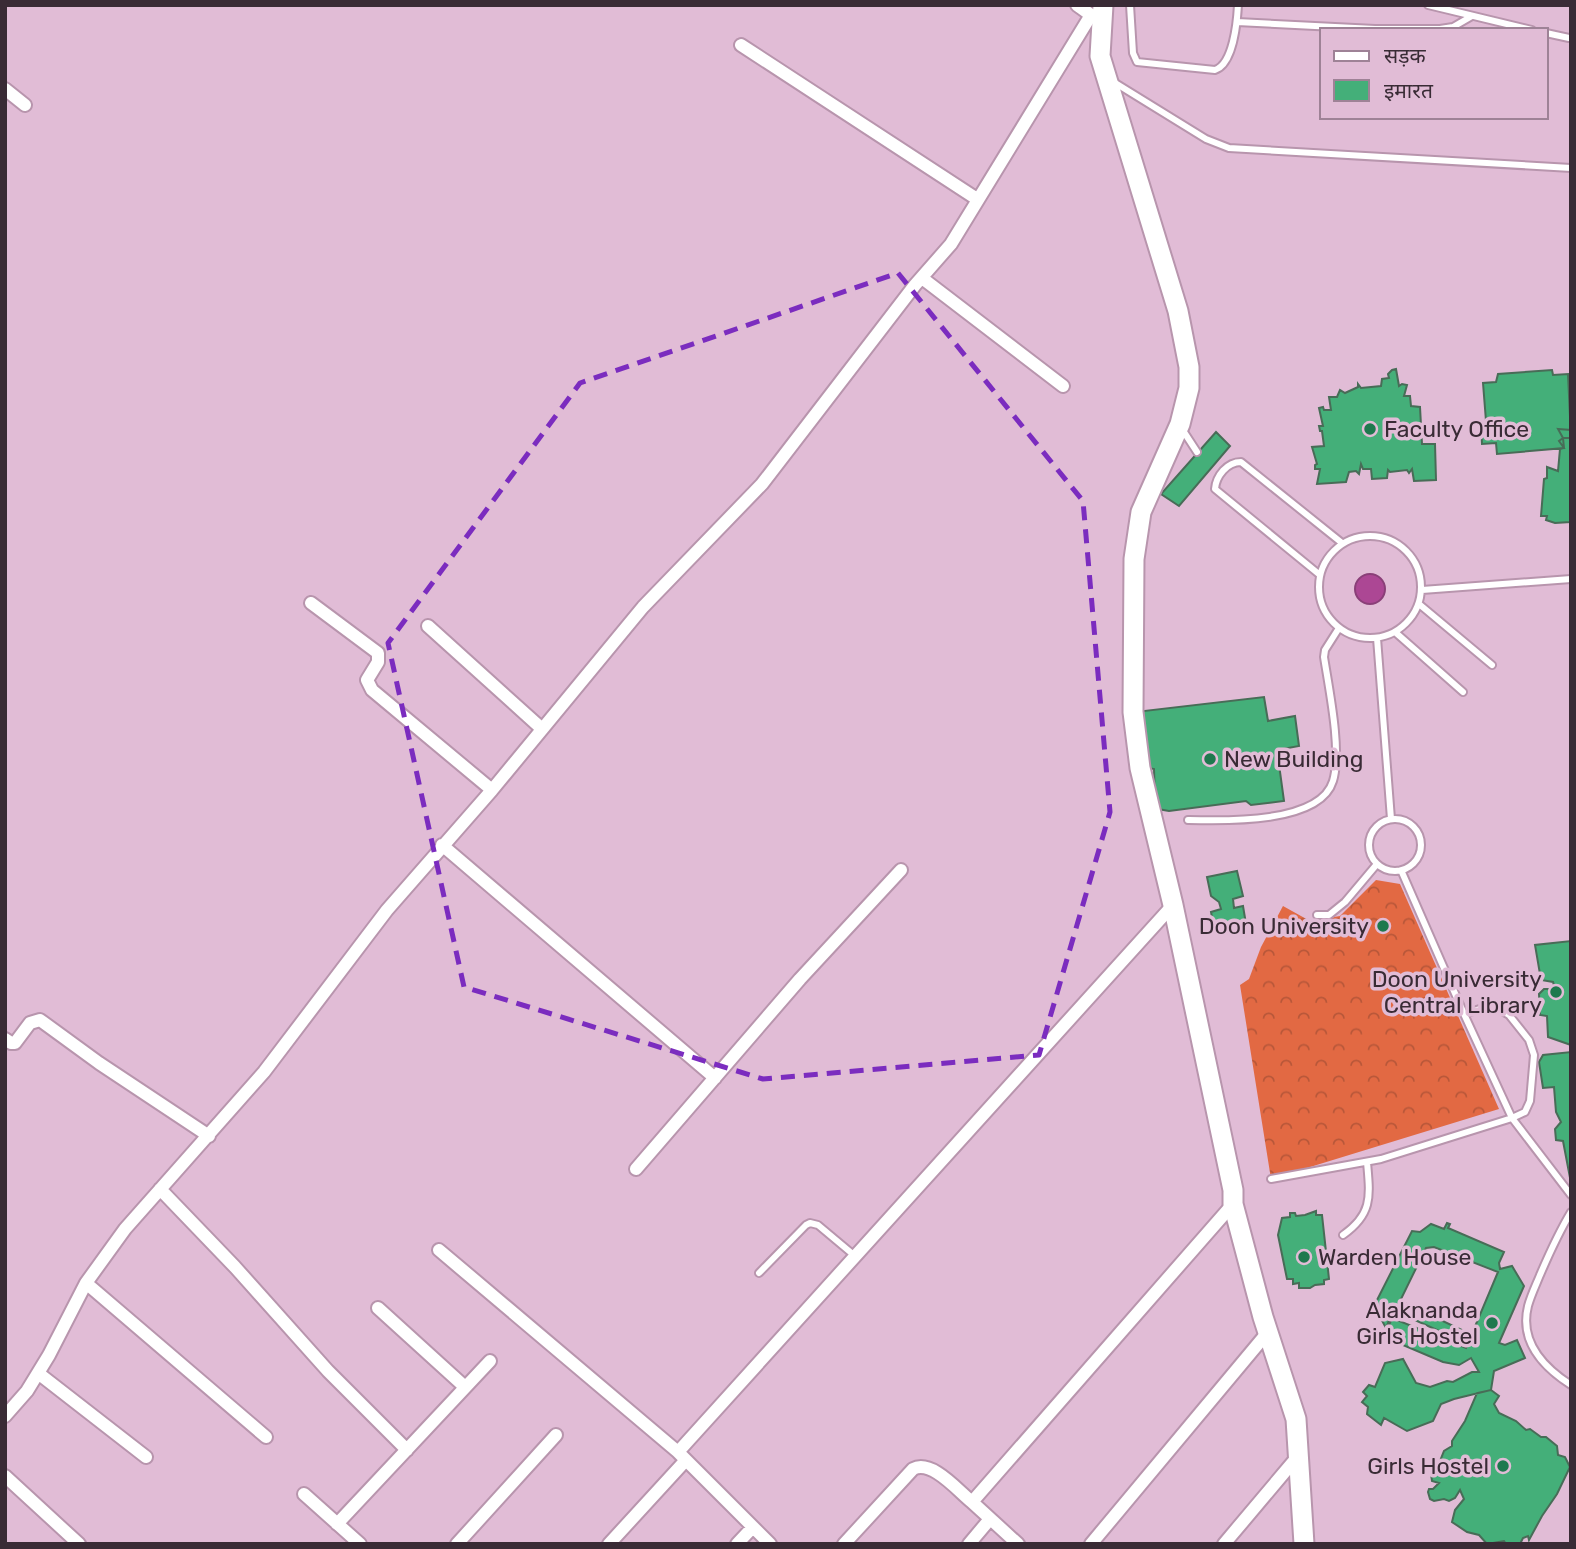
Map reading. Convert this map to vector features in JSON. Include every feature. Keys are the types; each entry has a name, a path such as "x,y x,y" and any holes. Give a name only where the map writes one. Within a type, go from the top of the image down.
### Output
{"main road":[{"path":"1098,12 1100,56 1105,77 1178,311 1189,367 1189,388 1180,424 1141,512 1134,559 1133,712 1140,768 1173,905 1233,1190 1233,1204 1268,1332 1296,1419 1304,1544"}],"street":[{"path":"5,1416 27,1391 86,1283 125,1229 264,1072 387,910 492,789 643,607 762,484 951,244 1072,44 1098,12 1077,5"},
{"path":"741,45 977,199"},
{"path":"5,89 25,105"},
{"path":"922,278 1063,386"},
{"path":"311,603 378,653 378,662 367,680 372,690 492,789"},
{"path":"428,626 541,728"},
{"path":"442,845 715,1078"},
{"path":"636,1169 800,979 901,870"},
{"path":"609,1544 855,1256 1173,905"},
{"path":"5,1039 15,1043 30,1023 40,1020 209,1136"},
{"path":"160,1189 235,1267 328,1371 407,1450"},
{"path":"972,1502 1233,1204"},
{"path":"439,1250 682,1456 770,1544"},
{"path":"86,1283 266,1437"},
{"path":"378,1308 465,1387"},
{"path":"1091,1544 1268,1332"},
{"path":"337,1524 490,1361"},
{"path":"38,1373 146,1457"},
{"path":"457,1544 556,1434"},
{"path":"1224,1544 1299,1455"},
{"path":"844,1544 913,1469 919,1466 925,1466 937,1473 1018,1544"},
{"path":"5,1476 79,1544"},
{"path":"304,1494 360,1544"},
{"path":"969,1544 990,1519"},
{"path":"737,1544 753,1527"}],"lane":[{"path":"1130,5 1133,53 1137,62 1219,69 1227,59 1237,22 1238,5"},
{"path":"1429,5 1523,28"},
{"path":"1446,28 1472,16"},
{"path":"1237,22 1356,28"},
{"path":"1548,33 1569,38"},
{"path":"1105,77 1206,139 1229,148 1571,168"},
{"path":"1180,424 1197,452"},
{"path":"1320,575 1215,489 1219,475 1234,462 1241,463 1342,543"},
{"path":"1212,467 1219,475"},
{"path":"1375,536 1406,549 1418,568 1422,590 1419,604 1408,622 1395,632 1377,638 1356,636 1339,628 1326,613 1319,594 1320,575 1325,562 1342,543 1353,538 1375,536"},
{"path":"1422,590 1571,579"},
{"path":"1419,604 1492,665"},
{"path":"1188,820 1274,818 1301,810 1328,790 1333,781 1335,758 1331,699 1324,657 1325,650 1339,628"},
{"path":"1395,632 1463,692"},
{"path":"1377,638 1391,819"},
{"path":"1391,819 1408,822 1420,835 1420,853 1416,860 1401,870 1393,871 1377,864 1369,849 1369,841 1376,826 1391,819"},
{"path":"1317,915 1329,915 1345,902 1377,864"},
{"path":"1401,870 1512,1118 1571,1195"},
{"path":"1271,1179 1297,1172 1367,1162 1423,1147 1525,1112 1530,1101 1534,1055 1530,1040 1509,1015 1497,1009 1486,1007 1464,1014"},
{"path":"1343,1235 1356,1226 1370,1199 1367,1162"},
{"path":"1571,1212 1528,1304 1526,1319 1533,1351 1544,1366 1571,1385"},
{"path":"759,1273 810,1223 818,1225 855,1256"}],"highlighted area":[{"path":"898,273 1083,501 1110,812 1039,1055 763,1079 464,987 388,643 580,383"}],"green space":[{"path":"1376,880 1400,884 1499,1109 1271,1179 1240,985 1249,979 1261,947 1283,906 1310,921 1340,916"}],"shaded area":[{"path":"1370,574 1376,575 1384,583 1384,595 1376,603 1370,604 1364,603 1356,595 1355,589 1356,583 1364,575"}],"building":[{"name":"Faculty Office","path":"1396,369 1399,386 1407,385 1404,396 1410,396 1411,406 1420,407 1422,444 1435,444 1436,480 1414,481 1412,469 1409,473 1407,470 1388,470 1387,478 1372,479 1371,469 1363,469 1361,464 1359,474 1356,471 1349,472 1346,482 1317,484 1320,469 1315,469 1317,464 1312,447 1324,446 1319,426 1323,426 1319,408 1331,410 1329,397 1337,397 1340,390 1345,393 1358,387 1358,384 1361,388 1381,386 1382,379 1389,378 1388,374"},
{"path":"1552,370 1553,375 1568,374 1571,438 1563,438 1564,448 1497,454 1496,443 1482,444 1481,424 1486,421 1483,383 1496,382 1498,374"},
{"path":"1558,429 1571,430 1570,522 1555,523 1546,520 1547,516 1541,516 1547,467 1558,471 1560,449 1564,448 1559,441 1563,438"},
{"path":"1216,432 1230,446 1179,506 1161,494"},
{"name":"New Building","path":"1264,697 1268,721 1295,716 1299,746 1277,750 1284,801 1251,805 1246,801 1169,811 1158,809 1154,769 1143,767 1135,712"},
{"path":"1237,871 1243,896 1233,899 1234,908 1243,906 1247,930 1218,935 1211,912 1221,909 1219,902 1211,896 1207,877"},
{"name":"Doon University Central Library","path":"1571,941 1571,1045 1548,1037 1547,1016 1540,1015 1539,994 1544,989 1555,989 1553,982 1541,980 1535,945"},
{"name":"Doon University Central Library","path":"1571,1052 1571,1183 1563,1141 1556,1140 1555,1129 1561,1122 1556,1112 1554,1087 1543,1088 1539,1062 1543,1055"},
{"name":"Warden House","path":"1316,1211 1316,1215 1322,1215 1329,1279 1324,1280 1324,1284 1299,1288 1299,1283 1293,1284 1293,1279 1287,1279 1278,1235 1282,1218 1290,1217 1290,1213 1295,1213 1296,1216"},
{"name":"Alaknanda Girls Hostel","path":"1447,1223 1450,1224 1448,1228 1504,1252 1499,1263 1500,1269 1512,1266 1524,1286 1499,1343 1505,1345 1517,1340 1525,1358 1494,1371 1491,1390 1441,1404 1433,1421 1407,1431 1384,1418 1381,1425 1367,1414 1368,1407 1362,1402 1367,1396 1363,1392 1369,1385 1375,1387 1385,1363 1403,1359 1416,1383 1430,1387 1479,1372 1471,1358 1459,1365 1443,1362 1384,1337 1392,1318 1466,1348 1498,1272 1434,1247 1426,1248 1400,1301 1462,1330 1459,1340 1393,1310 1386,1328 1374,1306 1412,1231 1420,1232 1431,1224 1444,1229"},
{"name":"Girls Hostel","path":"1491,1390 1499,1396 1494,1404 1499,1413 1516,1421 1526,1430 1530,1429 1541,1437 1546,1437 1557,1446 1558,1455 1565,1457 1570,1467 1529,1540 1528,1536 1523,1538 1520,1544 1506,1544 1504,1541 1487,1544 1479,1535 1467,1532 1452,1522 1455,1510 1464,1499 1460,1490 1455,1498 1449,1501 1434,1501 1430,1499 1428,1492 1439,1483 1432,1481 1431,1474 1436,1471 1444,1451 1452,1446 1452,1441 1465,1421 1477,1393"}],"place":[{"name":"Faculty Office","path":"1370,429"},
{"name":"New Building","path":"1210,759"},
{"name":"Doon University","path":"1383,926"},
{"name":"Doon University Central Library","path":"1556,992"},
{"name":"Warden House","path":"1304,1257"},
{"name":"Alaknanda Girls Hostel","path":"1492,1323"},
{"name":"Girls Hostel","path":"1503,1466"}]}
